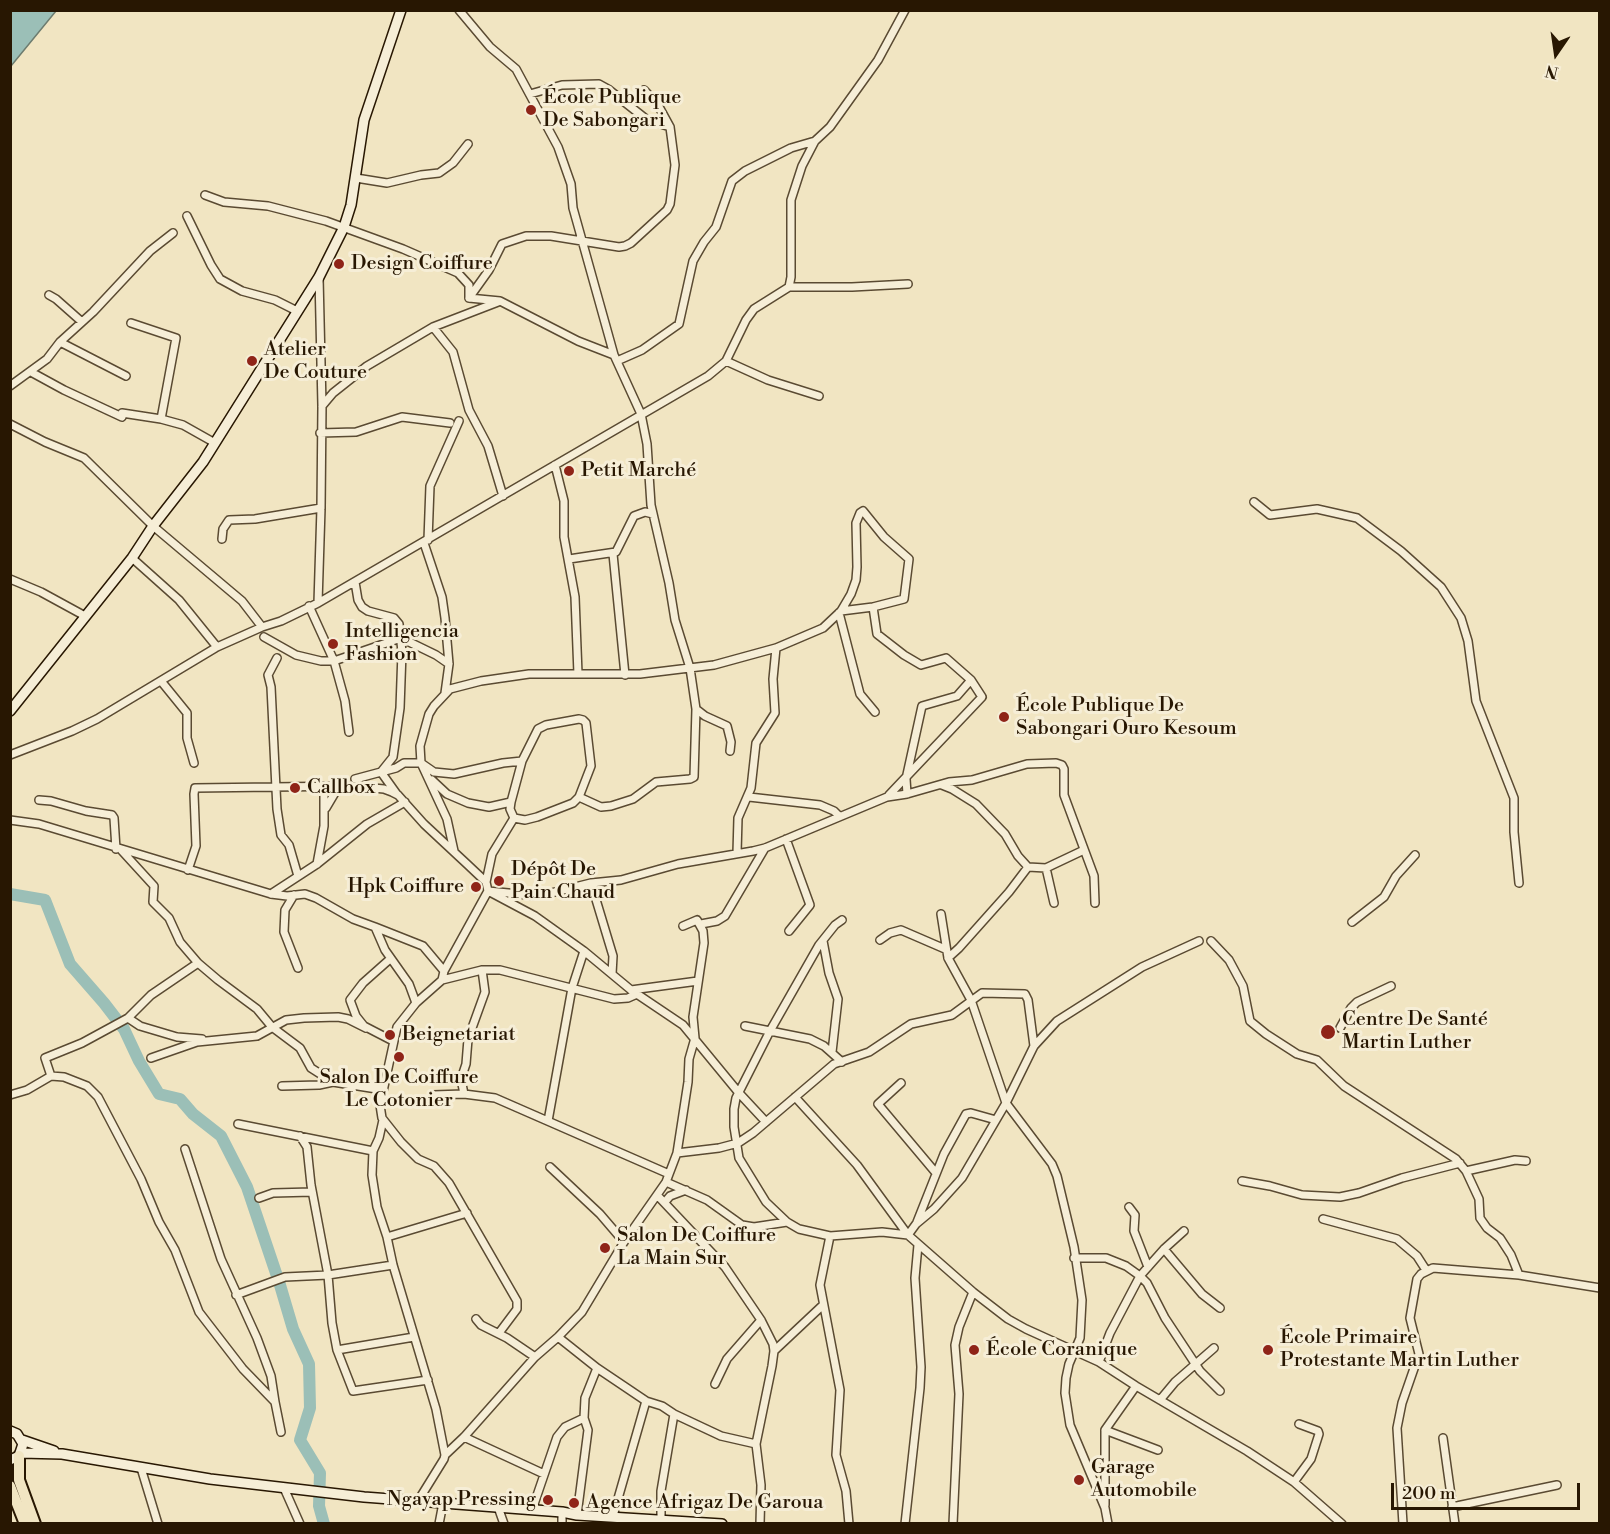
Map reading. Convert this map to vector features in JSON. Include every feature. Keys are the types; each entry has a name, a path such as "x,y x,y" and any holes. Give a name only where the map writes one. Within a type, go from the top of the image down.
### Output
{"main road":[{"path":"17,1456 20,1480 36,1524"},
{"path":"10,1486 25,1524"}],"street":[{"path":"11,709 132,558 153,526 203,462 319,277 344,227 356,178 361,133 400,10"},
{"path":"459,10 490,47 516,69 558,147 571,184 573,208 615,358 641,414 647,444 653,514 675,620 690,668 696,709 694,777 656,782 633,799 610,806 601,807 579,797"},
{"path":"789,287 791,200 802,166 815,141 830,127 886,47 904,10"},
{"path":"530,94 562,85 598,84 608,89 646,119 670,127"},
{"path":"469,298 489,270 502,244 526,236 551,236 625,246 667,210 671,198 675,165 670,127 658,105 644,90"},
{"path":"469,298 500,301 615,358 642,350 679,324 693,261 716,226 732,181 745,171 791,148 815,141"},
{"path":"356,178 387,183 439,173 453,163 468,144"},
{"path":"205,195 224,202 268,206 344,227 458,273 469,285 469,298"},
{"path":"187,216 220,279 242,291 275,300 297,310"},
{"path":"10,386 47,359 60,342 150,251 173,233"},
{"path":"318,603 322,406 319,277"},
{"path":"10,755 97,719 217,647 318,603 708,376 726,361 746,320 754,309 789,287 908,284"},
{"path":"49,295 81,322"},
{"path":"322,406 333,393 367,366 433,327 500,301"},
{"path":"131,323 176,338 161,419"},
{"path":"433,327 453,352 470,410 488,446 503,496"},
{"path":"60,342 126,376"},
{"path":"726,361 768,380 819,396"},
{"path":"31,372 64,390 122,415 161,419 183,425 215,443"},
{"path":"320,433 356,432 402,417 450,423"},
{"path":"445,693 449,664 442,597 426,541 430,486 459,421"},
{"path":"10,424 45,442 80,455 153,526 242,601 261,627"},
{"path":"555,465 564,501 564,537 575,597 578,674"},
{"path":"1254,502 1270,515 1317,509 1357,518 1401,551 1441,587 1461,618 1468,641 1476,701 1514,798 1514,832 1519,883"},
{"path":"222,539 223,530 229,520 235,518 255,519 321,508"},
{"path":"454,851 447,819 421,763 420,746 426,721 434,706 445,693 458,686 514,676 625,675 714,665 776,648 823,628 840,612 856,580 856,523 863,511 884,537 909,559 904,599 840,612"},
{"path":"569,559 613,554 618,549 634,516 645,512 653,514"},
{"path":"613,554 625,675"},
{"path":"132,558 179,600 217,647"},
{"path":"10,579 41,592 85,616"},
{"path":"356,582 358,600 362,607 368,611 394,618 399,624 401,638 400,708 393,756 381,772"},
{"path":"309,606 334,661 345,702 349,732"},
{"path":"873,607 877,633 904,655 921,664 946,658 970,680 982,697 887,797"},
{"path":"840,612 860,694 875,712"},
{"path":"264,637 296,655 321,661 334,661 401,638 449,664"},
{"path":"737,853 738,818 748,797 756,743 775,713 773,679 776,648"},
{"path":"277,658 268,675 271,687 277,809 281,835 291,850 298,876"},
{"path":"907,794 906,779 922,706 957,696 970,680"},
{"path":"161,681 187,713 188,738 194,763"},
{"path":"696,709 705,716 727,726 731,742 730,751"},
{"path":"583,720 586,723 591,766 579,797 573,804 537,817 525,820 514,818 510,809 522,761 538,729 546,725 583,720"},
{"path":"355,779 404,763 421,763 434,772 454,774 522,761"},
{"path":"488,891 539,896 591,883 621,880 678,864 765,848 887,797 949,782 972,780 1027,764 1059,764 1062,765 1065,773 1065,799 1095,880 1095,903"},
{"path":"381,772 414,813 486,882"},
{"path":"428,776 447,794 468,803 489,807 511,802"},
{"path":"942,785 976,804 1005,834 1018,856 1028,867 1046,868 1084,850"},
{"path":"317,864 325,810 324,786"},
{"path":"188,870 196,846 195,788 339,786 384,789 398,795"},
{"path":"325,810 339,786"},
{"path":"748,797 820,805 834,810 839,816"},
{"path":"39,800 51,801 86,812 112,815 119,850 154,886 153,902 169,918 180,942 198,963 257,1009 272,1027 300,1048 311,1068 333,1082"},
{"path":"272,894 317,864 367,824 405,802"},
{"path":"442,980 444,971 488,891 486,882 492,854 514,818"},
{"path":"10,820 39,824 119,850 272,894 309,896 329,904 359,922 423,946 444,971"},
{"path":"786,839 810,905 789,931"},
{"path":"701,924 717,921 725,916 765,848"},
{"path":"1352,922 1384,897 1396,876 1415,855"},
{"path":"948,958 1010,892 1028,867"},
{"path":"1046,868 1054,903"},
{"path":"591,883 613,956 612,974"},
{"path":"488,891 535,916 585,951 634,992 683,1025 766,1122"},
{"path":"294,895 285,910 284,932 298,968"},
{"path":"941,914 948,958 971,1000 1006,1103 1055,1170 1074,1247 1082,1300 1081,1329 1076,1350 1069,1364 1065,1393 1070,1425 1105,1508"},
{"path":"418,1501 445,1455 464,1437 535,1357 558,1337 586,1307 624,1242 668,1178 677,1153 688,1082 689,1059 694,1038 693,1017 704,943 701,924 697,920 683,926"},
{"path":"842,920 835,925 823,941 770,1031 739,1093 734,1109 739,1158 760,1194 787,1222 810,1233 830,1236 882,1232 908,1235"},
{"path":"375,927 390,959 409,984 416,1003"},
{"path":"880,940 890,933 902,930 945,949"},
{"path":"823,941 830,980 838,999 832,1052"},
{"path":"908,1235 962,1178 1006,1103 1034,1046 1063,1016 1142,967 1199,941"},
{"path":"1211,941 1229,960 1243,986 1250,1021 1298,1054 1317,1060 1344,1086 1446,1151 1460,1163 1479,1199 1480,1218 1487,1228 1500,1238 1511,1255 1519,1275"},
{"path":"548,1121 572,988 585,951"},
{"path":"366,1028 350,1004 351,997 390,959"},
{"path":"51,1076 45,1058 82,1043 128,1018 151,995 198,963"},
{"path":"445,1455 436,1409 377,1207 372,1175 374,1151 384,1122 380,1105 393,1041 401,1021 416,1003 442,980 482,970 507,971 614,999 628,998 634,992 698,981"},
{"path":"464,1094 461,1079 466,1064 468,1039 484,992 482,970"},
{"path":"1340,1028 1351,1008 1358,1002 1391,986"},
{"path":"677,1153 719,1148 738,1143 827,1069 869,1052 911,1024 952,1015 982,993 1025,994 1034,1046"},
{"path":"151,1058 197,1042 257,1036 286,1020 329,1016 348,1019 393,1041"},
{"path":"128,1018 140,1026 177,1036 229,1040"},
{"path":"745,1026 803,1037 824,1046 842,1062"},
{"path":"10,1095 27,1090 51,1076 64,1077 87,1086 98,1097 175,1250 199,1312 243,1369 274,1402"},
{"path":"282,1086 333,1082 383,1090"},
{"path":"901,1083 878,1105 936,1173"},
{"path":"434,1095 464,1094 495,1098 668,1178 707,1200 742,1225 748,1227 787,1222"},
{"path":"795,1097 857,1166 908,1235 973,1292 1008,1319 1099,1362 1247,1451 1294,1482 1342,1524"},
{"path":"916,1224 936,1173 966,1114 971,1113 996,1120"},
{"path":"382,1118 401,1142 418,1158 434,1166 458,1195 518,1305 499,1333"},
{"path":"238,1124 374,1151"},
{"path":"300,1136 307,1147 312,1192 328,1275 332,1323 338,1350 353,1391 428,1380"},
{"path":"185,1149 221,1260 257,1338 271,1376 281,1432"},
{"path":"1466,1171 1515,1160 1526,1161"},
{"path":"1242,1181 1270,1186 1302,1196 1340,1197 1460,1163"},
{"path":"550,1167 600,1214 624,1242"},
{"path":"665,1202 670,1196 686,1190"},
{"path":"259,1198 273,1193 312,1192"},
{"path":"657,1195 725,1267 771,1338 774,1351 756,1444 761,1485 760,1524"},
{"path":"1129,1208 1135,1215 1134,1231 1148,1267"},
{"path":"387,1237 467,1213"},
{"path":"882,1232 895,1219"},
{"path":"1323,1219 1397,1239 1417,1256 1426,1270"},
{"path":"1099,1362 1110,1333 1140,1276 1184,1231"},
{"path":"830,1236 820,1285 840,1390 836,1455 846,1491 849,1524"},
{"path":"905,1524 909,1474 916,1434 921,1367 915,1278 918,1245"},
{"path":"1164,1249 1202,1294 1220,1308"},
{"path":"1074,1258 1106,1258 1126,1266 1140,1276 1200,1371 1220,1391"},
{"path":"236,1295 285,1277 328,1275 393,1265"},
{"path":"1403,1524 1397,1428 1402,1403 1419,1354 1410,1318 1417,1279 1426,1270 1432,1268 1519,1275 1599,1288"},
{"path":"953,1524 959,1394 955,1345 959,1327 973,1292"},
{"path":"774,1351 823,1305"},
{"path":"476,1319 481,1325 499,1333 535,1357"},
{"path":"715,1384 727,1359 761,1320"},
{"path":"338,1350 414,1337"},
{"path":"558,1337 597,1368 646,1401 662,1406 721,1436 756,1444"},
{"path":"1160,1400 1175,1382 1214,1348"},
{"path":"576,1515 588,1430 584,1418 585,1398 597,1368"},
{"path":"1108,1524 1105,1508 1105,1430 1136,1386"},
{"path":"613,1516 646,1401"},
{"path":"661,1521 661,1491 674,1414"},
{"path":"532,1510 560,1432 584,1418"},
{"path":"1294,1482 1311,1459 1319,1434 1318,1431 1299,1424"},
{"path":"1105,1430 1158,1450"},
{"path":"10,1431 18,1434 22,1440 62,1454 284,1488 576,1515 722,1524"},
{"path":"464,1437 544,1473"},
{"path":"1443,1438 1455,1524"},
{"path":"22,1440 17,1456 62,1454"},
{"path":"141,1467 158,1524"},
{"path":"1452,1507 1557,1485"},
{"path":"284,1488 300,1524"},
{"path":"438,1524 443,1503"},
{"path":"498,1507 504,1524"},
{"path":"562,1512 562,1524"}],"water":[{"path":"10,11 56,11 11,66"}],"waterway":[{"path":"10,894 45,900 70,964 124,1029 139,1061 159,1094 180,1099 193,1114 221,1136 247,1187 293,1329 309,1364 310,1408 300,1440 320,1473 319,1506 324,1524"}],"place":[{"name":"École Publique De Sabongari","path":"531,110"},
{"name":"Design Coiffure","path":"339,264"},
{"name":"Atelier De Couture","path":"252,361"},
{"name":"Petit Marché","path":"569,471"},
{"name":"Intelligencia Fashion","path":"333,644"},
{"name":"École Publique De Sabongari Ouro Kesoum","path":"1004,717"},
{"name":"Callbox","path":"295,788"},
{"name":"Dépôt De Pain Chaud","path":"499,881"},
{"name":"Hpk Coiffure","path":"476,887"},
{"name":"Centre De Santé Martin Luther","path":"1328,1032"},
{"name":"Beignetariat","path":"390,1035"},
{"name":"Salon De Coiffure Le Cotonier","path":"399,1057"},
{"name":"Salon De Coiffure La Main Sur","path":"605,1248"},
{"name":"École Coranique","path":"974,1350"},
{"name":"École Primaire Protestante Martin Luther","path":"1268,1350"},
{"name":"Garage Automobile","path":"1079,1480"},
{"name":"Ngayap Pressing","path":"548,1500"},
{"name":"Agence Afrigaz De Garoua","path":"574,1503"}]}
